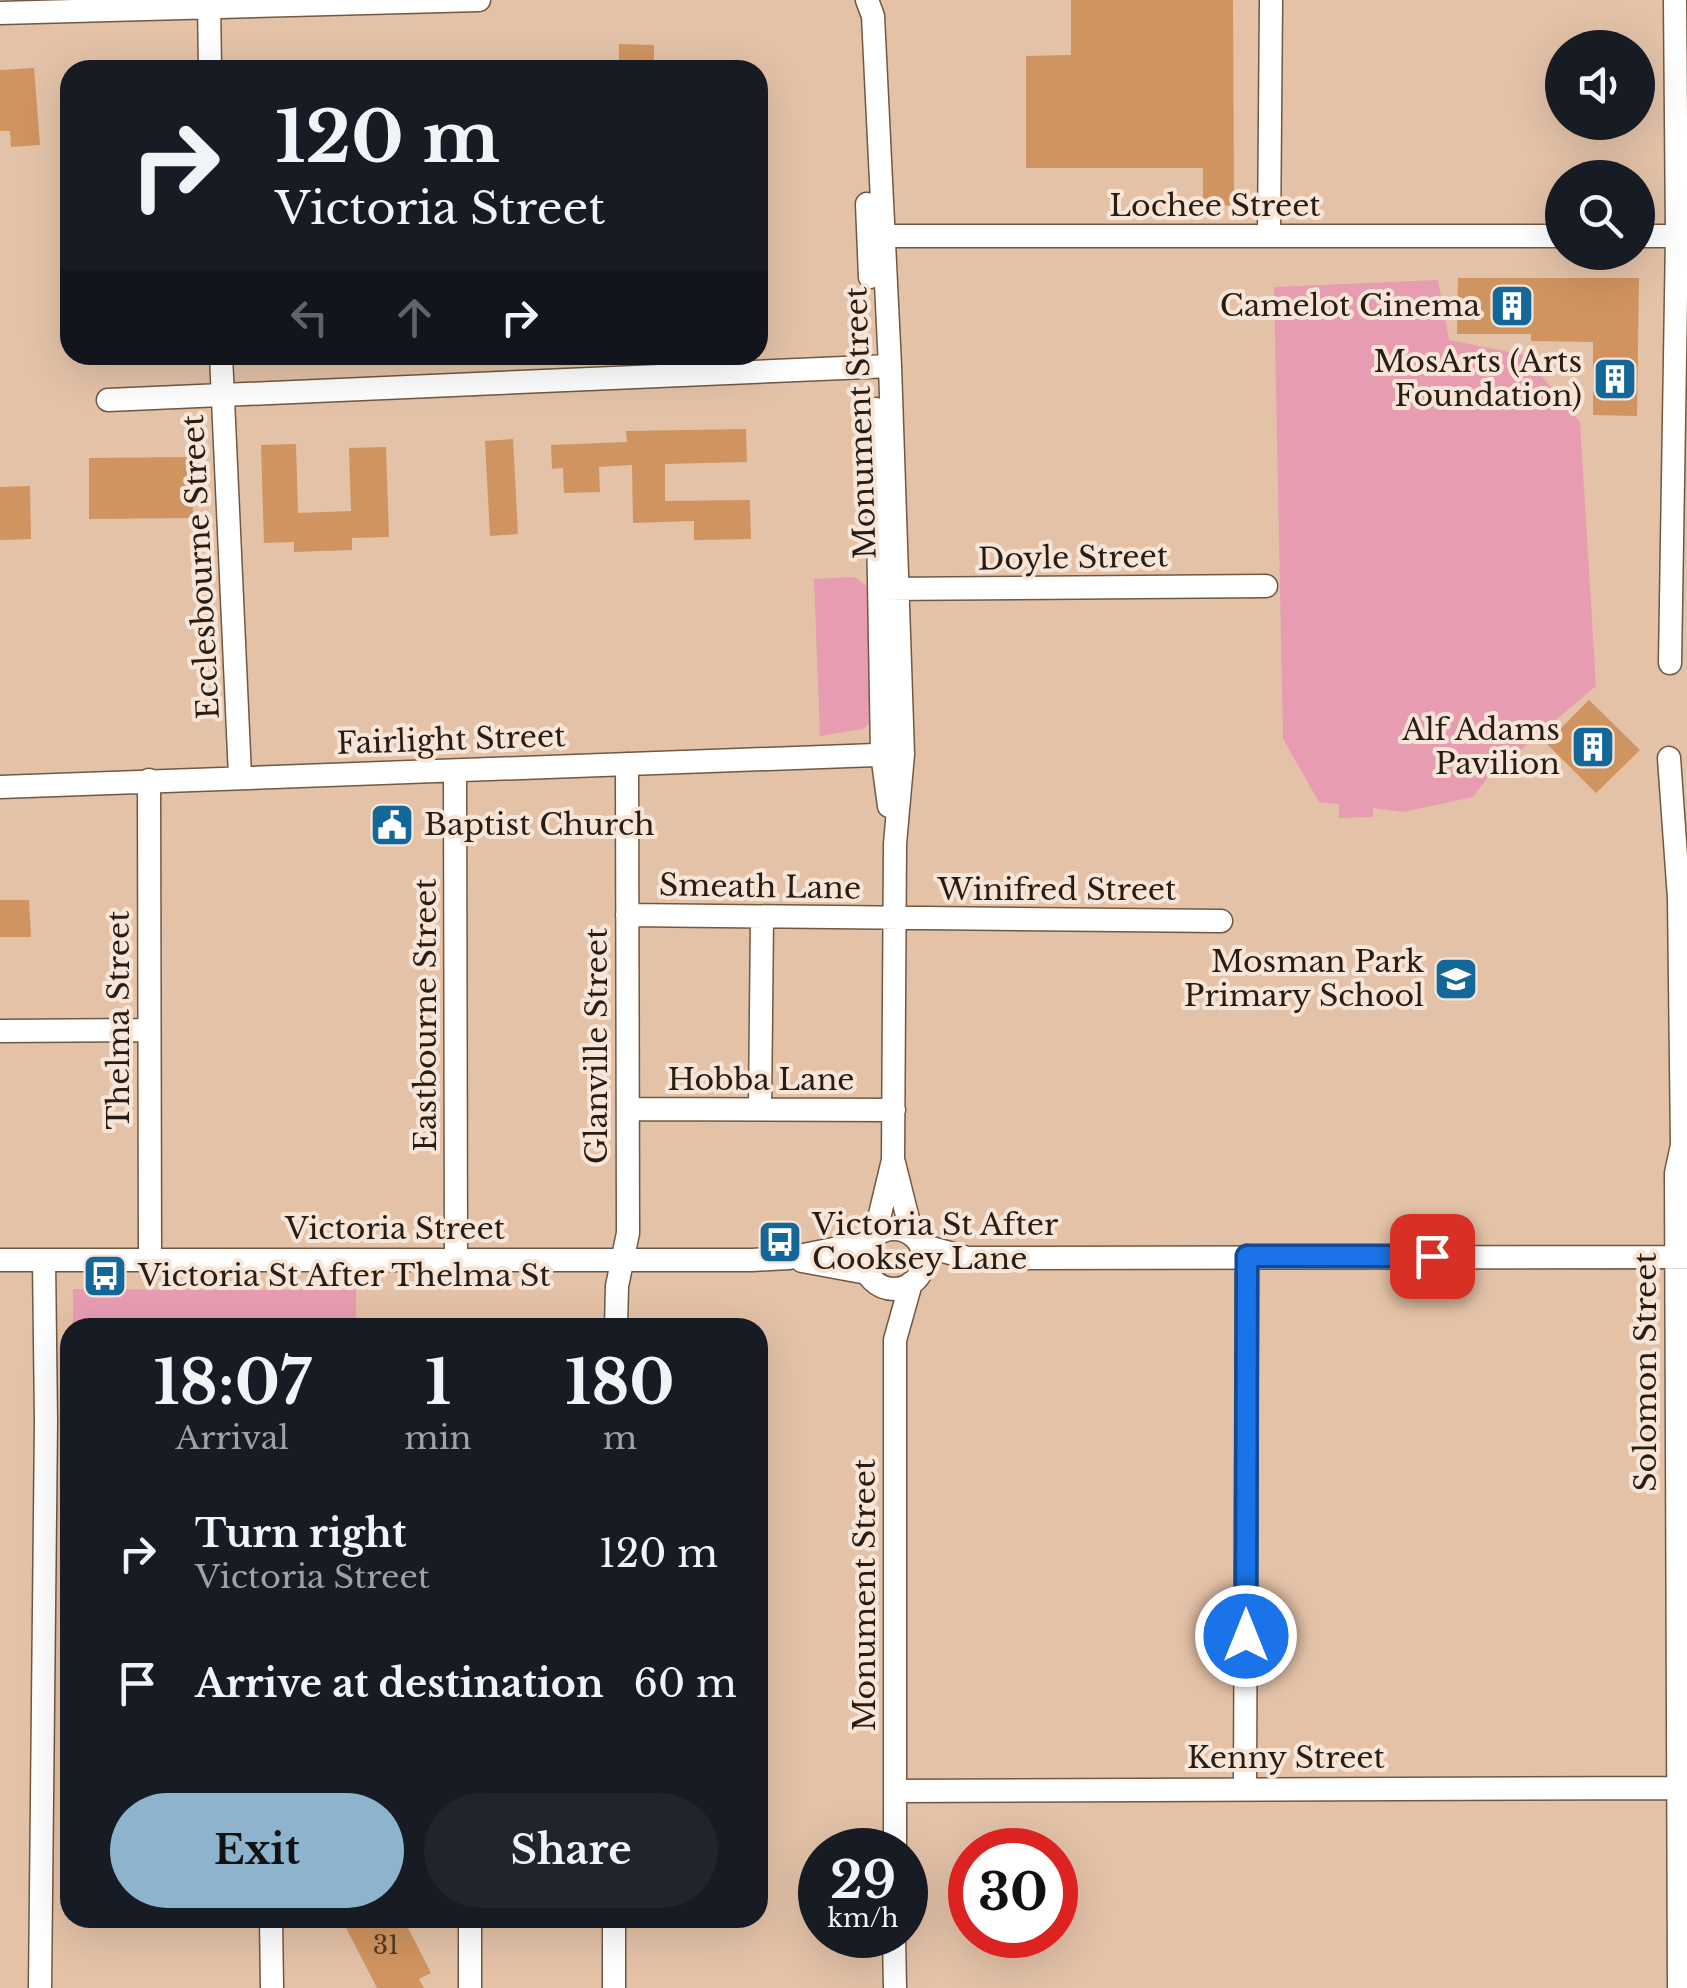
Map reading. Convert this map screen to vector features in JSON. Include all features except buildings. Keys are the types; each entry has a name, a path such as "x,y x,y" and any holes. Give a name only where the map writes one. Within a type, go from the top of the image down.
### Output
{"street":[{"path":"0,14 209,4 479,0"},
{"name":"Monument Street","path":"864,0 873,16 895,844 893,1160 872,1238"},
{"path":"1269,236 1270,0"},
{"path":"1670,662 1682,236 1674,0"},
{"path":"209,4 210,60"},
{"name":"Lochee Street","path":"876,236 1545,236"},
{"path":"1655,236 1682,236"},
{"name":"Ecclesbourne Street","path":"222,365 240,776"},
{"path":"108,400 883,367"},
{"name":"Doyle Street","path":"889,590 1266,586"},
{"name":"Fairlight Street","path":"0,787 893,754"},
{"name":"Solomon Street","path":"1669,758 1681,1031 1682,1146 1676,1172 1682,1257 1676,1788 1680,1988"},
{"name":"Glanville Street","path":"616,1318 617,1286 628,1233 627,764"},
{"name":"Eastbourne Street","path":"455,771 456,1258"},
{"name":"Thelma Street","path":"149,780 150,1259"},
{"name":"Smeath Lane","path":"627,915 893,919"},
{"path":"760,1109 762,917"},
{"name":"Winifred Street","path":"893,919 1221,921"},
{"path":"0,1031 148,1030"},
{"name":"Hobba Lane","path":"628,1109 894,1110"},
{"name":"Monument Street","path":"893,1160 916,1240"},
{"path":"968,1258 894,1288 872,1278 863,1258 872,1238 894,1228 968,1258 1682,1257"},
{"name":"Victoria Street","path":"0,1260 789,1258 872,1238"},
{"path":"916,1240 924,1254 916,1277"},
{"path":"1245,1788 1247,1256"},
{"name":"Victoria Street","path":"789,1258 872,1278"},
{"path":"40,1988 44,1260"},
{"name":"Monument Street","path":"895,1828 895,1340 916,1277"},
{"name":"Monument Street","path":"872,1278 895,1340"},
{"name":"Kenny Street","path":"896,1791 1676,1788"},
{"path":"272,1928 272,1988"},
{"path":"470,1928 470,1988"},
{"path":"614,1928 614,1988"},
{"path":"893,1985 894,1958"}],"shaded area":[{"path":"1438,280 1449,340 1524,355 1580,422 1596,686 1488,777 1473,797 1403,812 1373,808 1373,817 1339,818 1339,804 1319,802 1283,739 1274,287"},
{"path":"855,577 868,587 872,721 863,729 820,736 814,579"},
{"path":"73,1289 356,1290 356,1318 73,1318"}],"place":[{"name":"Camelot Cinema","path":"1512,306"},
{"name":"MosArts (Arts Foundation)","path":"1615,379"},
{"name":"Alf Adams Pavilion","path":"1593,747"},
{"name":"Baptist Church","path":"392,825"},
{"name":"Mosman Park Primary School","path":"1456,979"},
{"name":"Victoria St After Cooksey Lane","path":"780,1242"},
{"name":"Victoria St After Thelma St","path":"105,1276"}],"route":[{"path":"1246,1636 1247,1256 1432,1256"}]}
